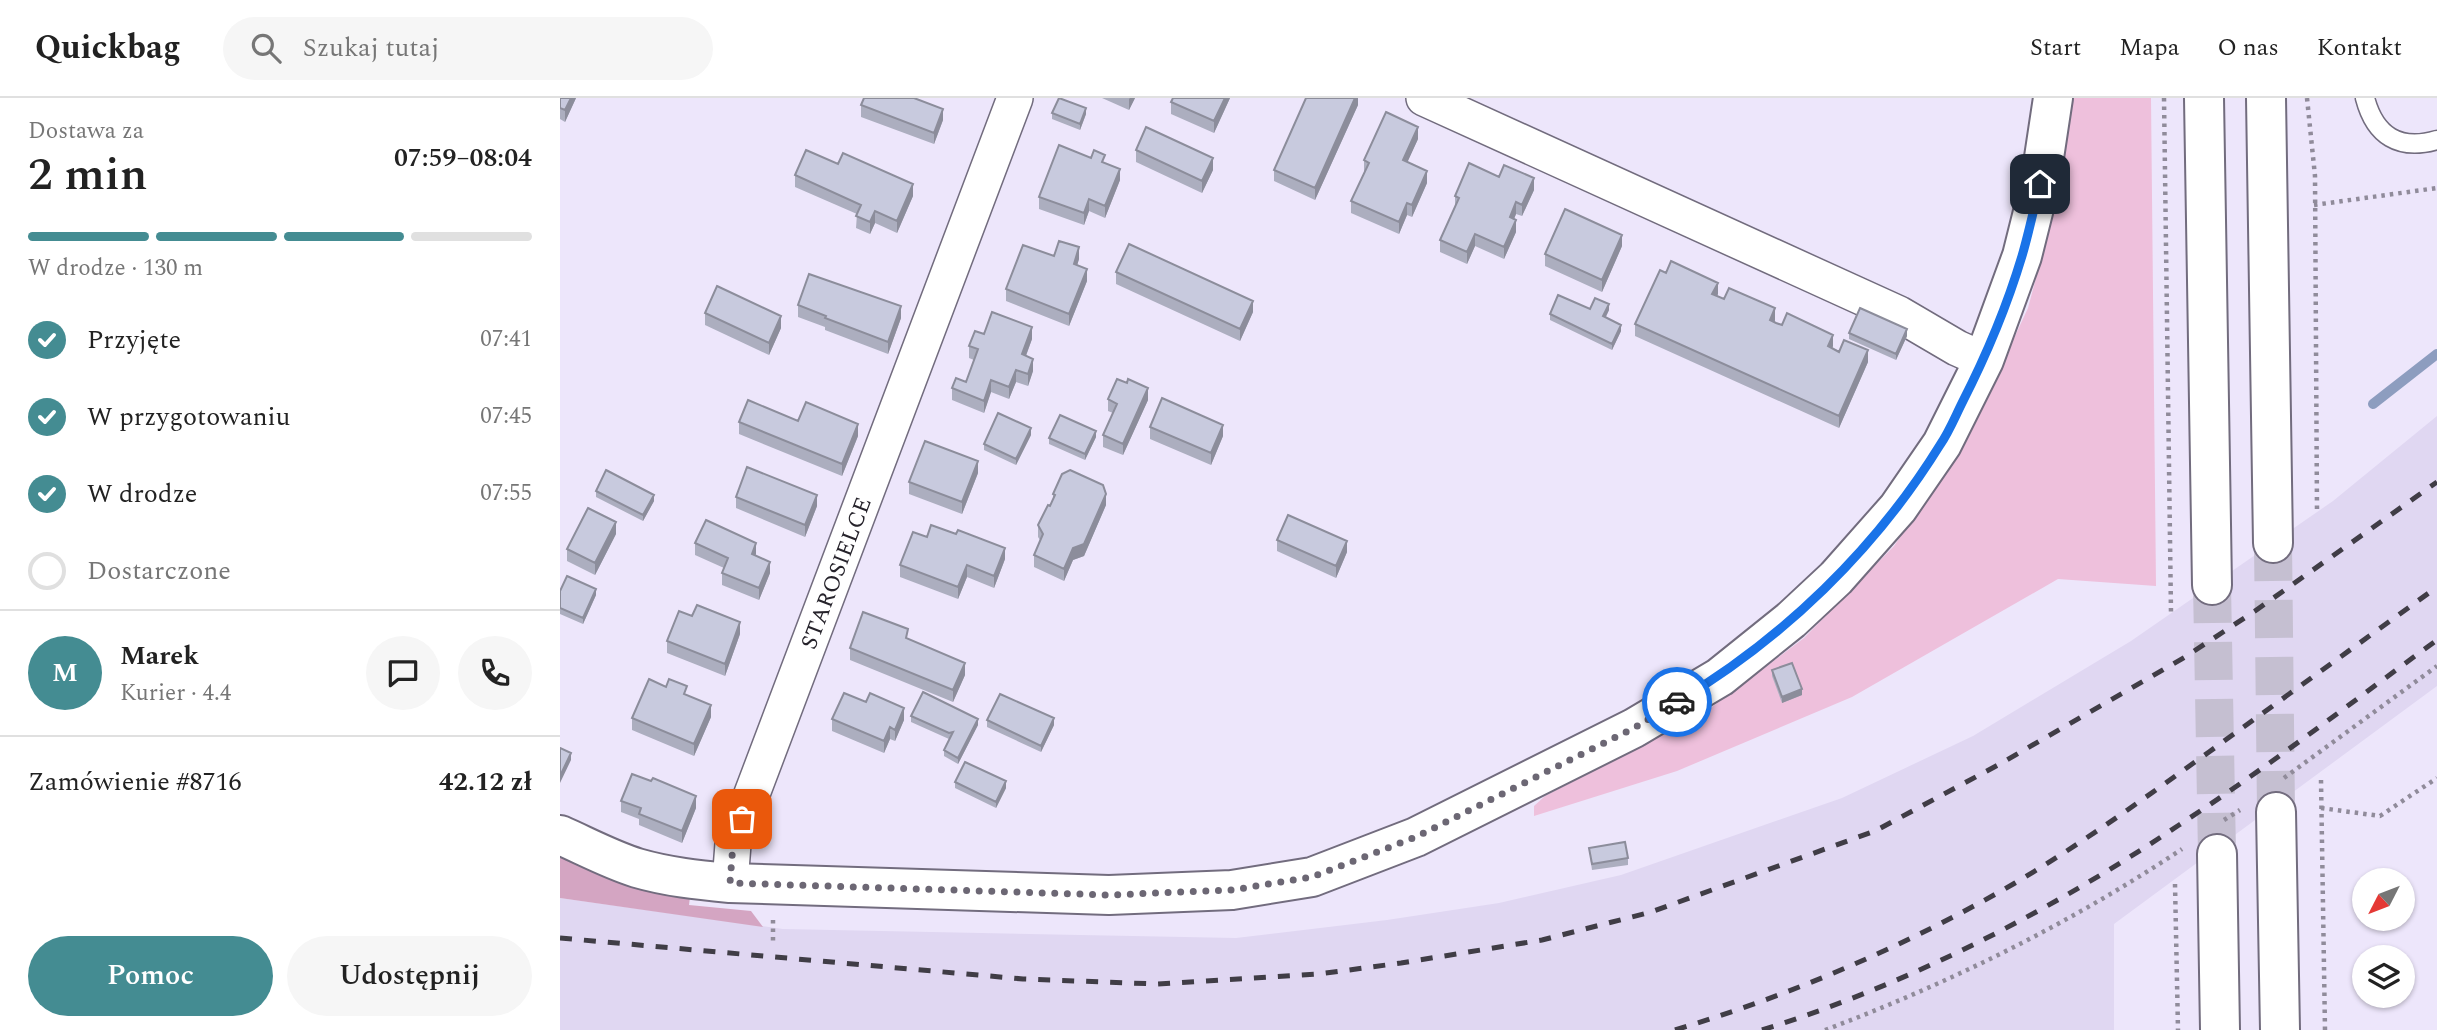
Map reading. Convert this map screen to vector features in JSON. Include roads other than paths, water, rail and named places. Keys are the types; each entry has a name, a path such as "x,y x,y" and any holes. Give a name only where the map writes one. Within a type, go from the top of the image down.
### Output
{"street":[{"name":"STAROSIELCE","path":"730,883 733,844 1016,98"},
{"path":"1424,98 1899,314 1957,348 1984,360"},
{"path":"560,835 634,867 675,877 730,883 1109,895 1232,890 1312,877 1416,837 1634,728 1720,677 1791,620 1836,579 1898,508 1942,444 1984,360 2022,256 2040,184 2053,98"},
{"path":"2204,98 2212,585"},
{"path":"2266,98 2273,543"},
{"path":"2267,800 2280,1030"},
{"path":"2208,841 2220,1030"}],"lane":[{"path":"2365,98 2370,115 2386,136 2417,146 2437,140"}],"waterway":[{"path":"2373,404 2437,354"}],"tunnel":[{"path":"2273,543 2276,812"},
{"path":"2212,585 2217,854"}],"railway":[{"path":"560,938 1023,979 1157,984 1319,974 1542,940 1651,912 1875,831 1998,765 2185,657 2255,611 2437,482"},
{"path":"1675,1030 1763,1001 1850,966 1975,906 2015,883 2138,803 2437,587"},
{"path":"1762,1030 1817,1012 1925,968 1978,943 2081,887 2212,803 2437,640"}]}
